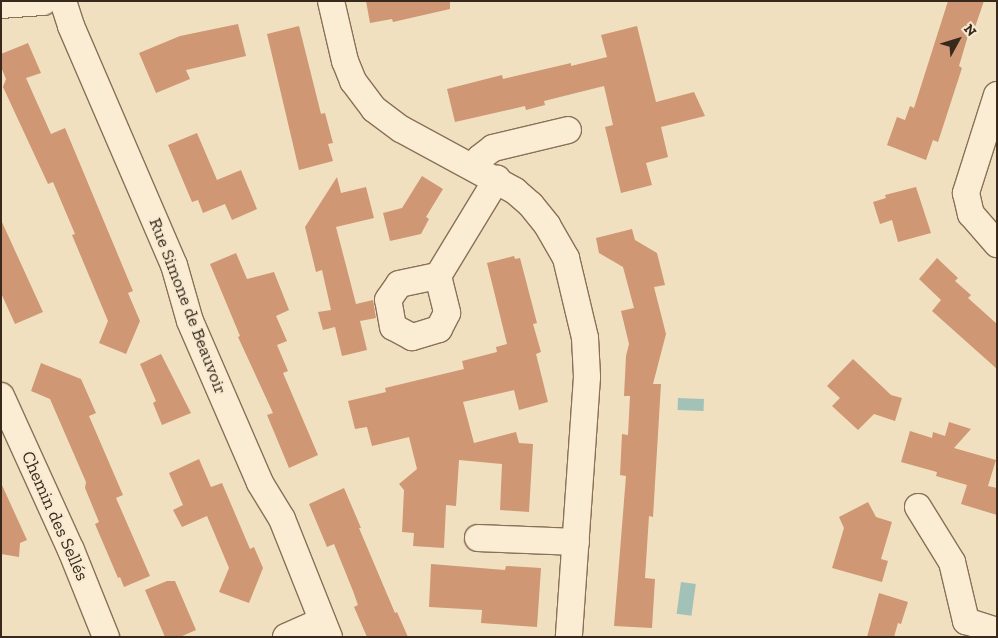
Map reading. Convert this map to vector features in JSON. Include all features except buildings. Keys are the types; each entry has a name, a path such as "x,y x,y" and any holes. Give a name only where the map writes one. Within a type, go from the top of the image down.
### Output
{"street":[{"path":"1,3 43,1"},
{"name":"Rue Simone de Beauvoir","path":"63,1 83,56 174,265 190,321 260,483 282,519 325,629"},
{"path":"331,1 345,61 353,81 374,108 401,129 486,174 531,205 558,242 566,258 585,338 587,377 569,637"},
{"path":"997,95 966,194 972,214 997,244"},
{"path":"438,276 486,174 480,158 494,148 568,130"},
{"name":"Chemin des Sellés","path":"1,396 71,550 106,637"},
{"path":"918,507 952,562 964,629 997,631"},
{"path":"478,538 576,542"},
{"path":"286,637 325,629"}],"water":[{"path":"678,398 704,399 704,411 678,410"},
{"path":"681,582 696,584 691,616 677,614"}]}
